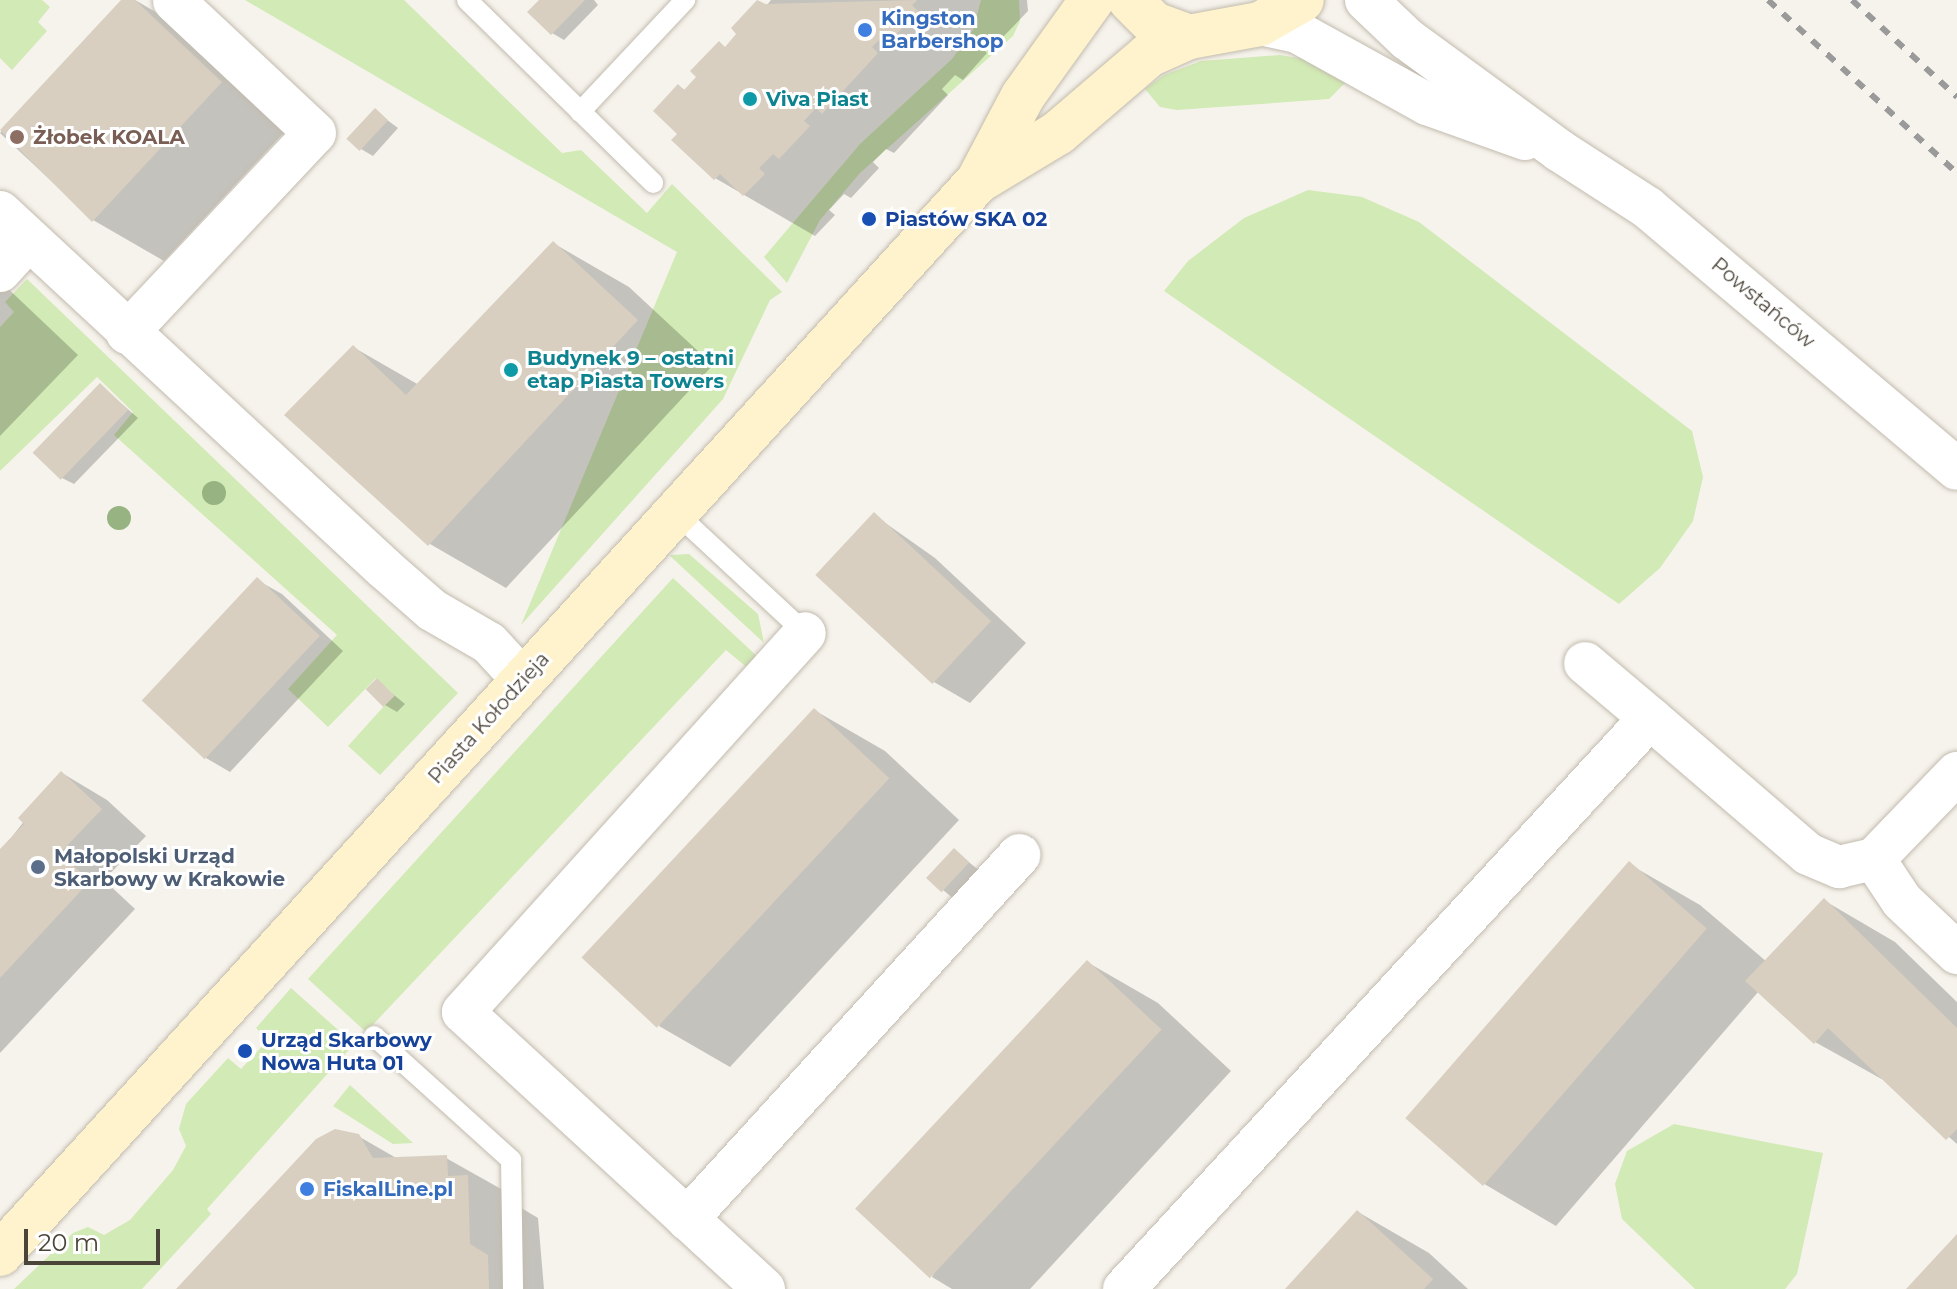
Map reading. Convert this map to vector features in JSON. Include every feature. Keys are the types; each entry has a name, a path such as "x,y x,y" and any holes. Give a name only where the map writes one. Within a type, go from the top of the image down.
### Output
{"street":[{"name":"Piasta Kołodzieja","path":"0,1254 978,181 1023,96 1092,0"},
{"path":"1130,0 1154,24 1189,37"},
{"name":"Piasta Kołodzieja","path":"978,181 1058,133 1149,55 1189,37 1260,24 1302,0"},
{"name":"Powstańców","path":"1366,0 1407,39 1560,151 1648,208 1957,469"},
{"path":"127,333 315,133 174,1"},
{"name":"Powstańców","path":"1260,24 1297,32 1427,104 1560,151"},
{"path":"0,271 14,225 127,333 432,610 489,643 523,680"},
{"path":"764,1289 463,1012 805,633"},
{"path":"1585,663 1820,862 1839,867 1874,859 1957,773"},
{"path":"1124,1289 1650,718"},
{"path":"687,1219 1019,855"},
{"path":"1874,859 1902,901 1957,953"}],"lane":[{"path":"467,0 653,183"},
{"path":"580,112 685,0"},
{"path":"676,513 805,633"},
{"path":"374,1036 511,1160 513,1289"}],"green space":[{"path":"0,0 42,0 50,7 38,22 47,31 12,70 0,58"},
{"path":"245,0 404,0 562,153 581,150 647,213 672,184 782,292 770,300 723,399 521,625 677,252"},
{"path":"981,0 1019,0 1020,21 1013,36 860,173 820,220 787,283 764,257 860,144 952,59 973,30"},
{"path":"1280,55 1310,60 1348,80 1329,99 1177,110 1160,107 1145,89 1164,75 1201,61"},
{"path":"1308,190 1362,197 1419,222 1692,431 1703,477 1693,521 1660,568 1619,604 1164,291 1188,261 1244,218"},
{"path":"27,279 458,693 380,775 348,746 394,695 376,678 328,727 288,689 337,635 114,435 133,412 97,377 0,471 0,327 14,312 5,302"},
{"path":"689,554 758,614 764,643 669,555"},
{"path":"673,578 759,658 749,669 726,650 366,1032 308,979"},
{"path":"291,988 354,1044 207,1209 211,1214 142,1289 14,1289 73,1233 88,1227 104,1235 130,1220 173,1170 186,1146 179,1129 186,1104 228,1058 241,1069 268,1040 256,1028"},
{"path":"350,1085 413,1143 393,1144 333,1106"},
{"path":"1674,1124 1823,1153 1797,1274 1785,1289 1695,1289 1622,1219 1615,1184 1627,1151"}],"building":[{"path":"121,0 135,0 222,82 92,222 0,130"},
{"path":"539,0 585,0 551,35 527,12"},
{"name":"Viva Piast","path":"757,0 765,4 917,0 912,5 918,11 891,40 885,34 872,47 878,53 822,114 816,108 804,121 810,126 779,159 773,154 759,168 765,174 743,196 720,174 714,180 671,140 677,134 653,111 678,84 684,90 696,77 690,71 719,41 725,47 736,34 731,28"},
{"path":"375,108 388,120 360,151 346,139"},
{"name":"Budynek 9 – ostatni etap Piasta Towers","path":"553,241 638,320 428,546 284,415 353,345 406,395"},
{"path":"100,383 128,410 61,480 33,453"},
{"path":"874,512 991,621 932,684 815,575"},
{"path":"257,577 320,636 205,759 142,701"},
{"path":"377,678 395,696 383,707 366,689"},
{"path":"814,708 889,778 657,1028 581,957"},
{"name":"Małopolski Urząd Skarbowy w Krakowie","path":"61,771 102,809 60,853 90,881 0,978 0,849 24,824 18,818"},
{"path":"954,848 969,862 941,892 926,878"},
{"path":"1629,861 1707,929 1483,1186 1405,1118"},
{"path":"1824,898 1957,1028 1957,1129 1946,1140 1828,1028 1814,1044 1745,981"},
{"path":"1087,960 1162,1030 930,1278 855,1209"},
{"path":"335,1129 359,1134 373,1158 447,1155 448,1176 468,1175 470,1244 488,1255 489,1289 176,1289 316,1139"},
{"path":"1357,1210 1433,1279 1424,1289 1285,1289"},
{"path":"1957,1234 1957,1289 1906,1289"}],"railway":[{"path":"1768,0 1957,173"},
{"path":"1852,0 1957,97"}],"place":[{"name":"Kingston Barbershop","path":"865,30"},
{"name":"Viva Piast","path":"750,99"},
{"name":"Żłobek KOALA","path":"17,137"},
{"name":"Piastów SKA 02","path":"869,219"},
{"name":"Budynek 9 – ostatni etap Piasta Towers","path":"511,370"},
{"name":"Małopolski Urząd Skarbowy w Krakowie","path":"38,867"},
{"name":"Urząd Skarbowy Nowa Huta 01","path":"245,1051"},
{"name":"FiskalLine.pl","path":"307,1189"}]}
